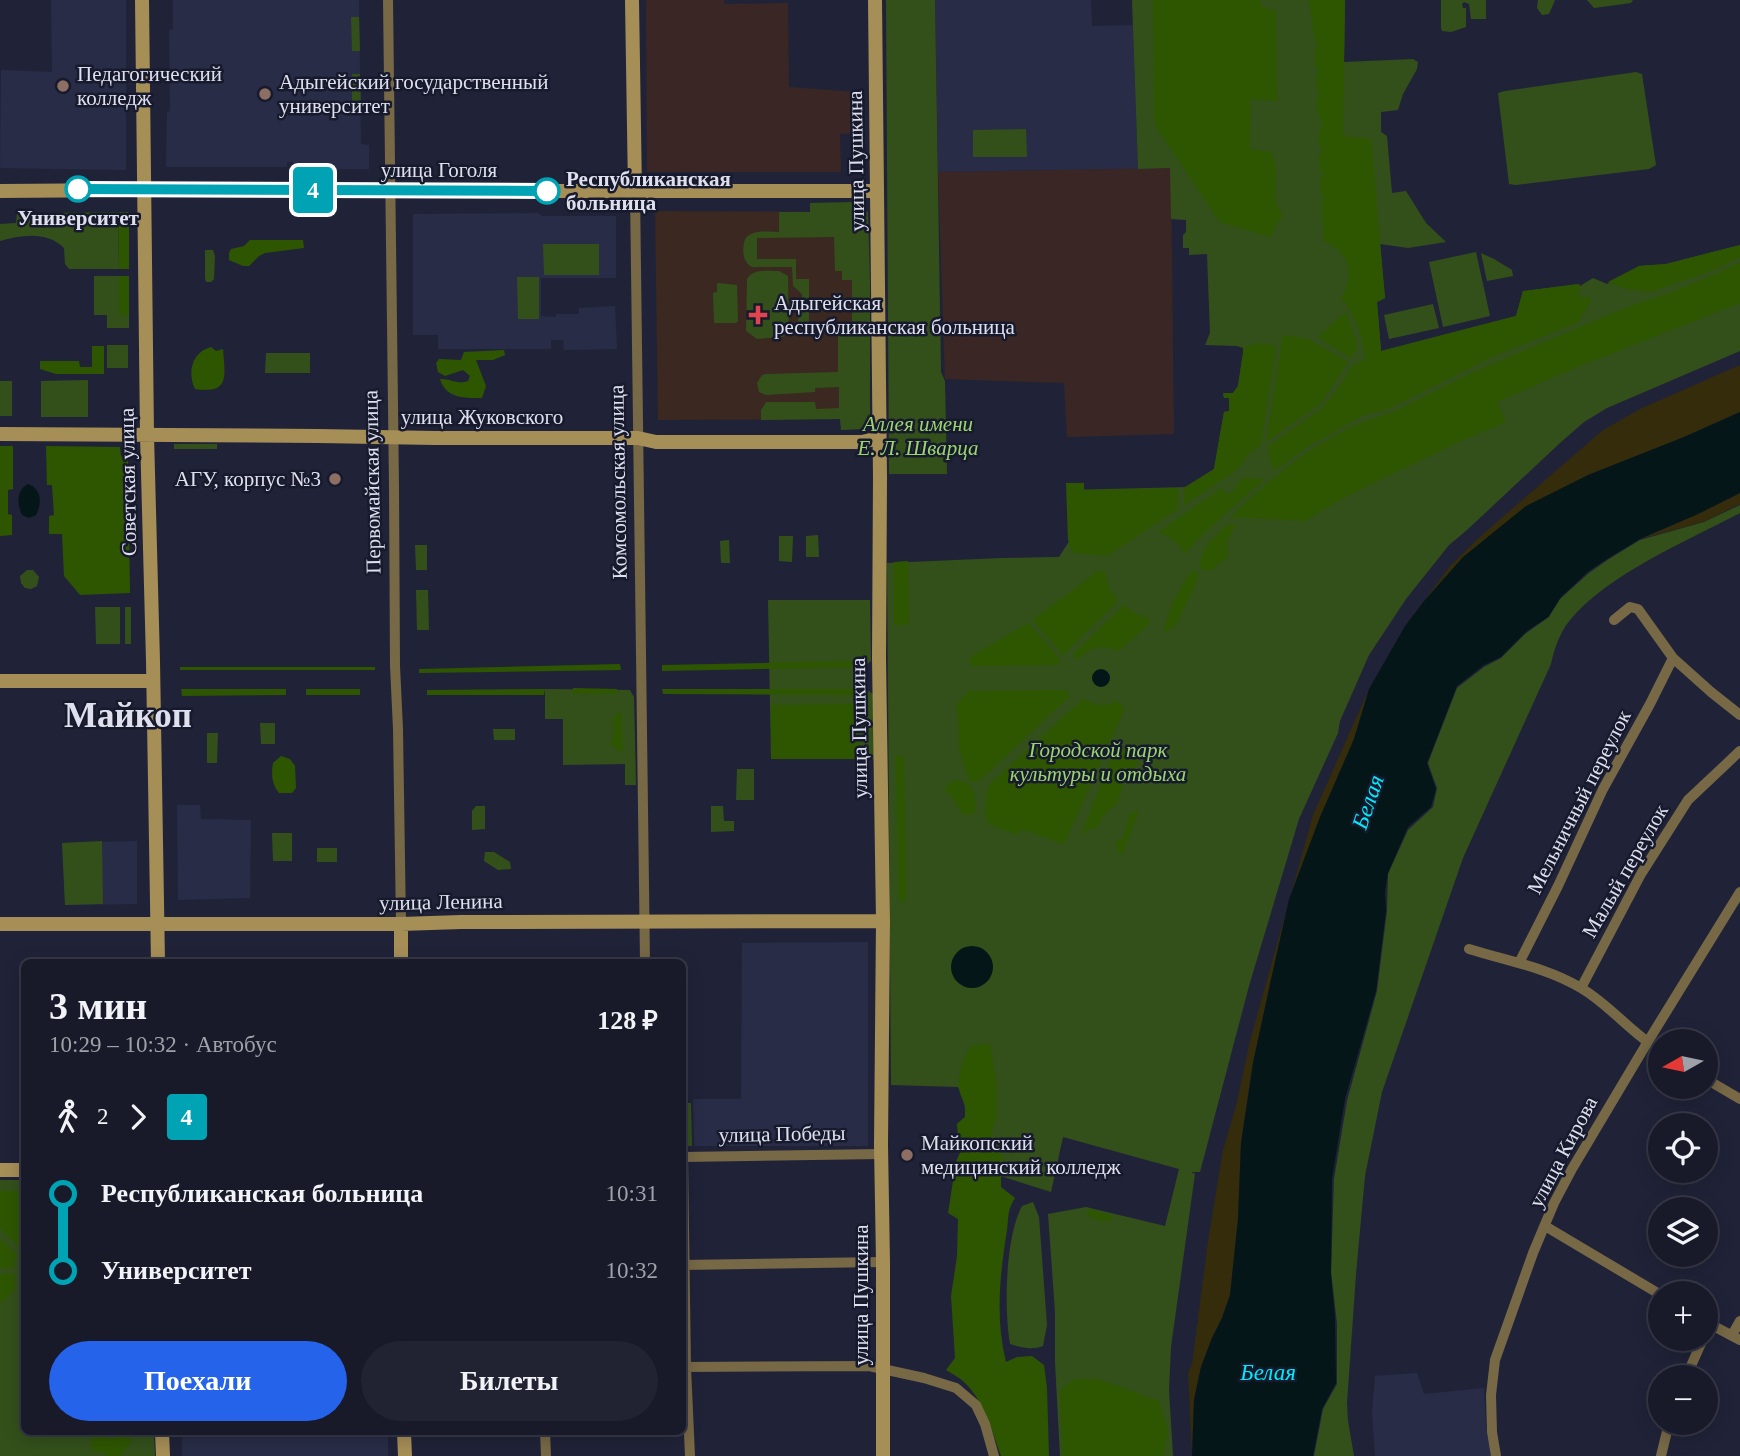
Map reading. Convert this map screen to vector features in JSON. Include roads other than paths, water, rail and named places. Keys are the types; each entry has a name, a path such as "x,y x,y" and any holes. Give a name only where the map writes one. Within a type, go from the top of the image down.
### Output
{"main road":[{"name":"Советская улица","path":"142,0 147,435 158,959"},
{"name":"Комсомольская улица","path":"632,0 635,191"},
{"name":"улица Пушкина","path":"875,0 879,438 875,676 883,921 883,1456"},
{"name":"улица Гоголя","path":"0,191 877,191"},
{"name":"улица Жуковского","path":"0,435 638,438 656,442 862,442 879,438"},
{"path":"0,681 153,681"},
{"name":"улица Ленина","path":"0,924 883,921"},
{"name":"Первомайская улица","path":"401,924 401,959"},
{"path":"0,1170 21,1170"},
{"path":"163,1435 163,1456"},
{"path":"404,1435 405,1456"}],"street":[{"name":"Первомайская улица","path":"388,0 395,666 401,924"},
{"name":"Комсомольская улица","path":"635,191 645,959"},
{"path":"1614,620 1630,607 1638,608 1673,658 1740,715"},
{"name":"Мельничный переулок","path":"1519,963 1603,789 1673,658"},
{"name":"Малый переулок","path":"1581,988 1641,874 1688,800 1740,751"},
{"name":"улица Кирова","path":"1496,1456 1491,1395 1495,1360 1554,1203 1572,1168 1740,892"},
{"path":"1469,949 1542,969 1581,988 1647,1043"},
{"path":"1718,1086 1740,1099"},
{"name":"улица Победы","path":"686,1156 881,1154"},
{"path":"1545,1226 1648,1288"},
{"path":"686,1265 883,1262"},
{"path":"1718,1330 1736,1337 1740,1321"},
{"path":"686,1367 869,1366 924,1378 956,1388 976,1405 985,1424 994,1456"},
{"path":"686,1397 690,1456"},
{"path":"545,1435 546,1456"},
{"path":"1661,1456 1666,1435"}],"water":[{"name":"Белая","path":"1740,412 1740,493 1640,539 1589,571 1561,597 1548,617 1527,631 1501,657 1484,665 1457,686 1427,763 1436,789 1431,807 1408,827 1388,873 1376,991 1345,1099 1332,1179 1331,1274 1336,1383 1322,1409 1313,1456 1192,1456 1194,1400 1201,1367 1230,1295 1238,1219 1241,1143 1253,1063 1289,899 1320,817 1354,739 1369,689 1405,626 1424,601 1463,557 1526,506 1588,475"},
{"path":"28,484 36,489 40,501 36,515 29,518 22,515 19,506 21,490"},
{"path":"1101,669 1107,672 1110,678 1107,684 1101,687 1095,684 1092,678 1095,672"},
{"path":"972,946 987,952 993,967 987,982 972,988 957,982 951,967 957,952"}],"place":[{"name":"Педагогический колледж","path":"63,86"},
{"name":"Адыгейский государственный университет","path":"265,94"},
{"name":"Университет","path":"78,189"},
{"name":"Республиканская больница","path":"547,191"},
{"name":"Адыгейская республиканская больница","path":"758,315"},
{"name":"АГУ, корпус №3","path":"335,479"},
{"name":"Майкопский медицинский колледж","path":"907,1155"}],"district":[{"name":"Майкоп","path":"128,715"}],"park label":[{"name":"Аллея имени Е. Л. Шварца","path":"918,436"},
{"name":"Городской парк культуры и отдыха","path":"1098,762"}]}
